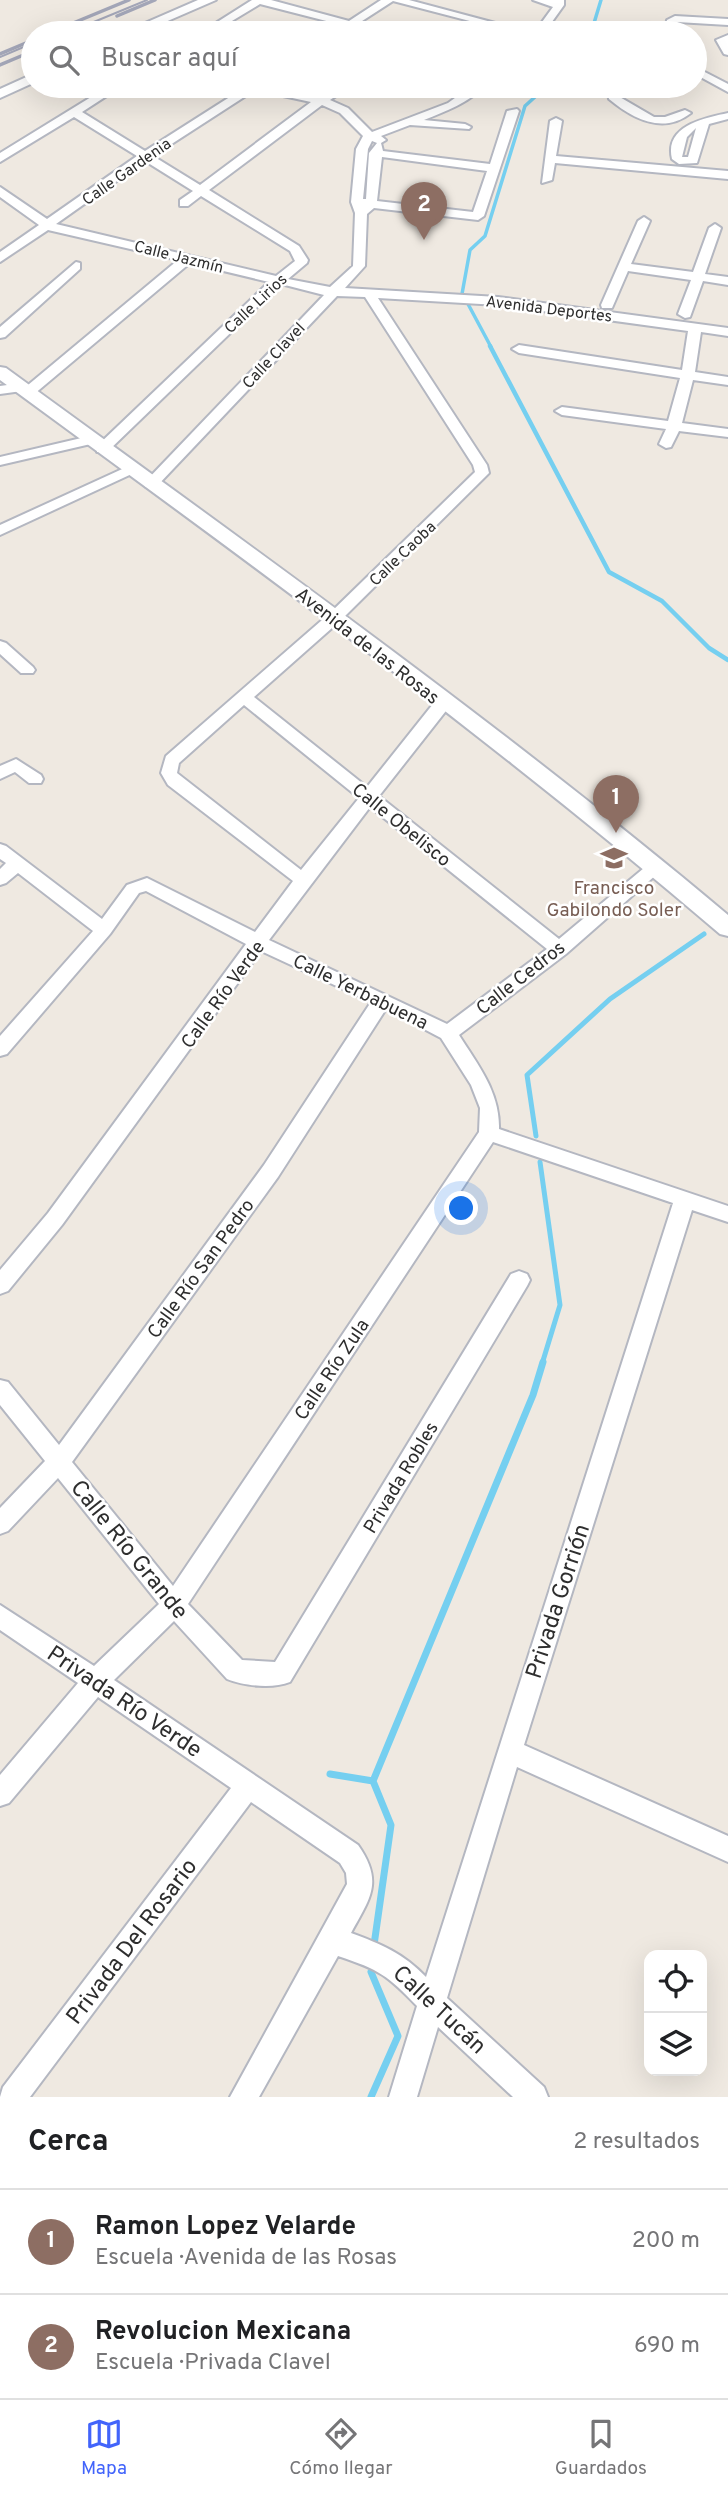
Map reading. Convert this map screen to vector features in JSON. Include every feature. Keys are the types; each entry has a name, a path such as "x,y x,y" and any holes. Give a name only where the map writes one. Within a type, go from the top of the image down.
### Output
{"street":[{"path":"159,21 209,0"},
{"path":"225,21 259,0 340,21"},
{"path":"356,21 387,0"},
{"path":"397,0 480,21"},
{"path":"538,0 559,3 547,21"},
{"path":"672,21 680,19 728,22"},
{"path":"728,38 721,40 728,52"},
{"path":"707,68 728,79"},
{"path":"707,77 728,89"},
{"path":"0,94 21,84"},
{"path":"0,158 96,98"},
{"name":"Calle Gardenia","path":"0,258 145,156 234,98"},
{"path":"302,98 340,108 376,136 452,105 462,98"},
{"path":"184,203 325,98"},
{"path":"614,98 653,121 660,122 685,113"},
{"name":"Calle Lirios","path":"74,111 295,249 301,257 301,263 277,281 96,444"},
{"path":"363,206 478,216 513,111"},
{"path":"728,116 699,124 728,127"},
{"path":"412,121 465,127"},
{"path":"546,180 556,151 556,121"},
{"name":"Calle Clavel","path":"363,206 375,153 376,136"},
{"name":"Calle Clavel","path":"150,484 359,266 363,206 362,149 376,136"},
{"path":"556,151 728,175"},
{"path":"375,153 495,168"},
{"path":"638,153 666,168"},
{"name":"Calle Jazmín","path":"0,191 48,226 277,281 369,294"},
{"path":"607,305 644,221"},
{"path":"685,314 715,228"},
{"path":"0,390 25,389 189,258"},
{"path":"626,264 700,274 728,281"},
{"path":"0,334 76,266"},
{"path":"700,274 728,274"},
{"name":"Avenida Deportes","path":"369,294 498,301 728,332"},
{"name":"Calle Caoba","path":"303,880 168,775 167,768 172,760 335,617 482,473 480,465 369,294"},
{"path":"666,444 675,425 695,327"},
{"path":"519,349 728,381"},
{"name":"Avenida de las Rosas","path":"0,372 335,617 656,866 728,928"},
{"path":"562,411 728,433"},
{"path":"0,461 96,444"},
{"path":"0,531 131,469"},
{"path":"0,646 27,670"},
{"name":"Calle Obelisco","path":"245,698 559,949"},
{"name":"Calle Río Verde","path":"0,1285 55,1219 260,943 303,880 443,703"},
{"path":"0,774 16,764 36,779"},
{"path":"0,850 104,930 0,1049"},
{"path":"0,879 17,863"},
{"name":"Calle Cedros","path":"448,1033 559,949 656,866"},
{"name":"Calle Yerbabuena","path":"104,930 138,886 154,886 260,943 448,1033 485,1096 491,1120 489,1133"},
{"name":"Calle Río San Pedro","path":"0,1524 59,1462 271,1171 382,1000"},
{"path":"489,1133 728,1214"},
{"name":"Calle Río Zula","path":"0,1794 96,1681 174,1605 489,1133"},
{"name":"Privada Gorrión","path":"403,2097 434,2004 509,1751 685,1198"},
{"name":"Privada Robles","path":"281,1674 519,1280"},
{"name":"Calle Río Grande","path":"0,1390 174,1605 236,1671 281,1674"},
{"name":"Privada Río Verde","path":"0,1616 349,1854 362,1878 360,1890 334,1941"},
{"path":"509,1751 728,1849"},
{"name":"Privada Del Rosario","path":"13,2097 249,1785"},
{"path":"244,2097 334,1941"},
{"name":"Calle Tucán","path":"334,1941 381,1957 399,1968 534,2097"}],"waterway":[{"path":"595,21 601,0"},
{"path":"462,294 470,250 485,236 525,106 534,98"},
{"path":"468,304 491,347"},
{"path":"490,346 609,572 662,601 709,648 728,660"},
{"path":"536,1136 527,1075 610,999 704,934"},
{"path":"540,1162 560,1305 542,1364"},
{"path":"373,1781 533,1395 543,1362"},
{"path":"330,1774 373,1781"},
{"path":"373,1781 391,1825 374,1945"},
{"path":"371,1972 398,2036 371,2097"}],"tram line":[{"path":"96,21 147,0"},
{"path":"0,57 21,48"}],"railway":[{"path":"78,21 129,0"},
{"path":"117,16 155,0"},
{"path":"0,54 21,45"},
{"path":"0,65 21,56"}],"place":[{"name":"Revolucion Mexicana","path":"424,240"},
{"name":"Ramon Lopez Velarde","path":"616,833"},
{"name":"Francisco Gabilondo Soler","path":"614,858"}]}
